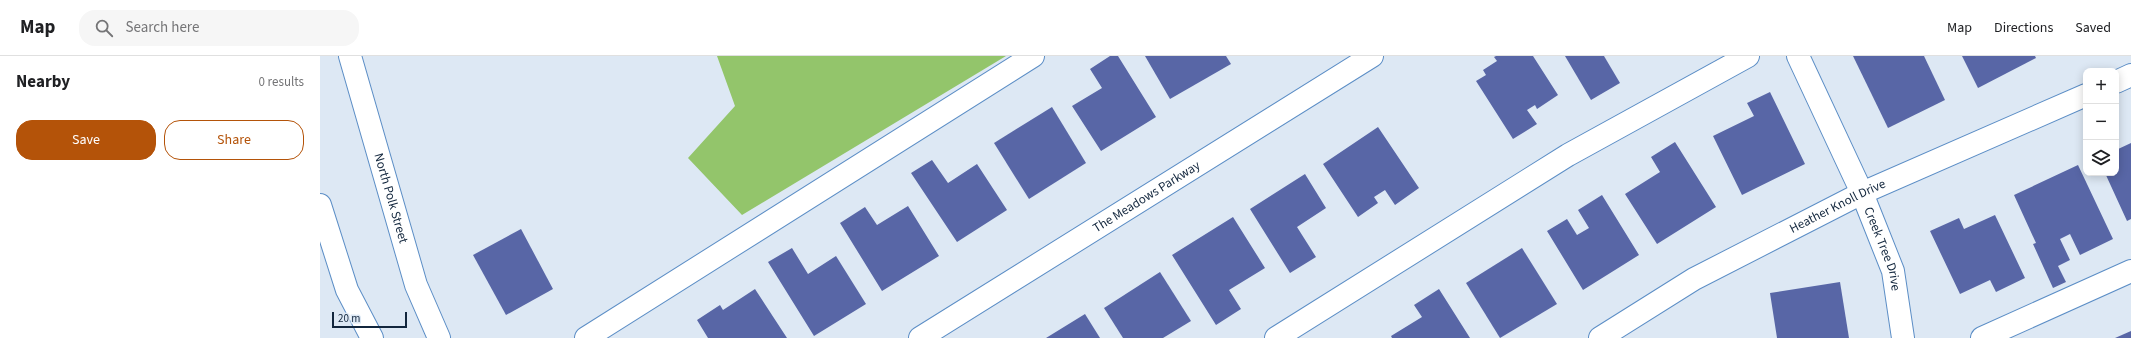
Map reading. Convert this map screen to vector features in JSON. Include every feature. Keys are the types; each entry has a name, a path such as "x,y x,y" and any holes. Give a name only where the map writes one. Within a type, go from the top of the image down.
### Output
{"street":[{"name":"North Polk Street","path":"350,56 416,285 439,338"},
{"path":"586,338 1033,56"},
{"name":"The Meadows Parkway","path":"920,338 1372,56"},
{"path":"1276,338 1568,155 1748,56"},
{"name":"Creek Tree Drive","path":"1798,56 1862,194 1893,272 1903,338"},
{"path":"2119,81 2131,75"},
{"name":"Heather Knoll Drive","path":"1600,338 1694,279 1862,194 2083,97"},
{"path":"320,206 347,290 372,338"},
{"path":"1982,338 2131,271"}],"green space":[{"path":"717,56 1006,56 742,215 688,158 735,106"}],"building":[{"path":"1110,56 1118,56 1156,117 1101,151 1072,106 1102,88 1090,69"},
{"path":"1145,56 1226,56 1231,64 1170,99"},
{"path":"1533,56 1558,95 1537,109 1535,105 1527,110 1537,124 1513,139 1476,81 1486,75 1483,70 1497,61 1494,57"},
{"path":"1565,56 1604,56 1620,83 1591,100"},
{"path":"1853,56 1924,56 1945,100 1888,128"},
{"path":"1962,56 2035,56 2036,58 1978,88"},
{"path":"1770,92 1805,164 1742,195 1713,136 1754,116 1747,103"},
{"path":"1052,107 1086,163 1029,199 994,143"},
{"path":"1378,127 1419,188 1395,205 1385,190 1374,197 1378,203 1358,217 1323,164"},
{"path":"1675,142 1716,207 1657,244 1625,194 1660,172 1651,157"},
{"path":"2131,143 2131,219 2127,221 2106,176 2119,176 2119,149"},
{"path":"932,160 948,183 977,164 1007,210 957,242 911,173"},
{"path":"2078,165 2113,239 2080,255 2070,234 2060,239 2070,260 2058,266 2066,282 2053,288 2033,244 2036,243 2014,195"},
{"path":"1305,174 1326,208 1297,227 1316,257 1290,273 1250,209"},
{"path":"1602,195 1639,255 1583,290 1547,231 1567,219 1577,235 1589,228 1578,210"},
{"path":"908,206 939,256 882,291 840,223 865,207 877,225"},
{"path":"1995,215 2025,278 1996,292 1990,280 1960,294 1930,231 1959,218 1964,229"},
{"path":"1233,217 1265,268 1229,290 1241,309 1216,325 1172,255"},
{"path":"521,229 553,289 506,315 473,255"},
{"path":"792,248 808,274 836,256 866,304 814,336 768,262"},
{"path":"1522,248 1557,304 1500,338 1466,283"},
{"path":"1160,272 1191,321 1163,338 1123,338 1104,308"},
{"path":"1840,282 1849,338 1777,338 1770,293"},
{"path":"755,289 787,338 708,338 697,320 720,305 723,310"},
{"path":"1439,289 1470,338 1392,338 1391,336 1422,317 1414,305"},
{"path":"1085,314 1100,338 1046,338"},
{"path":"2131,331 2131,338 2115,338"}]}
